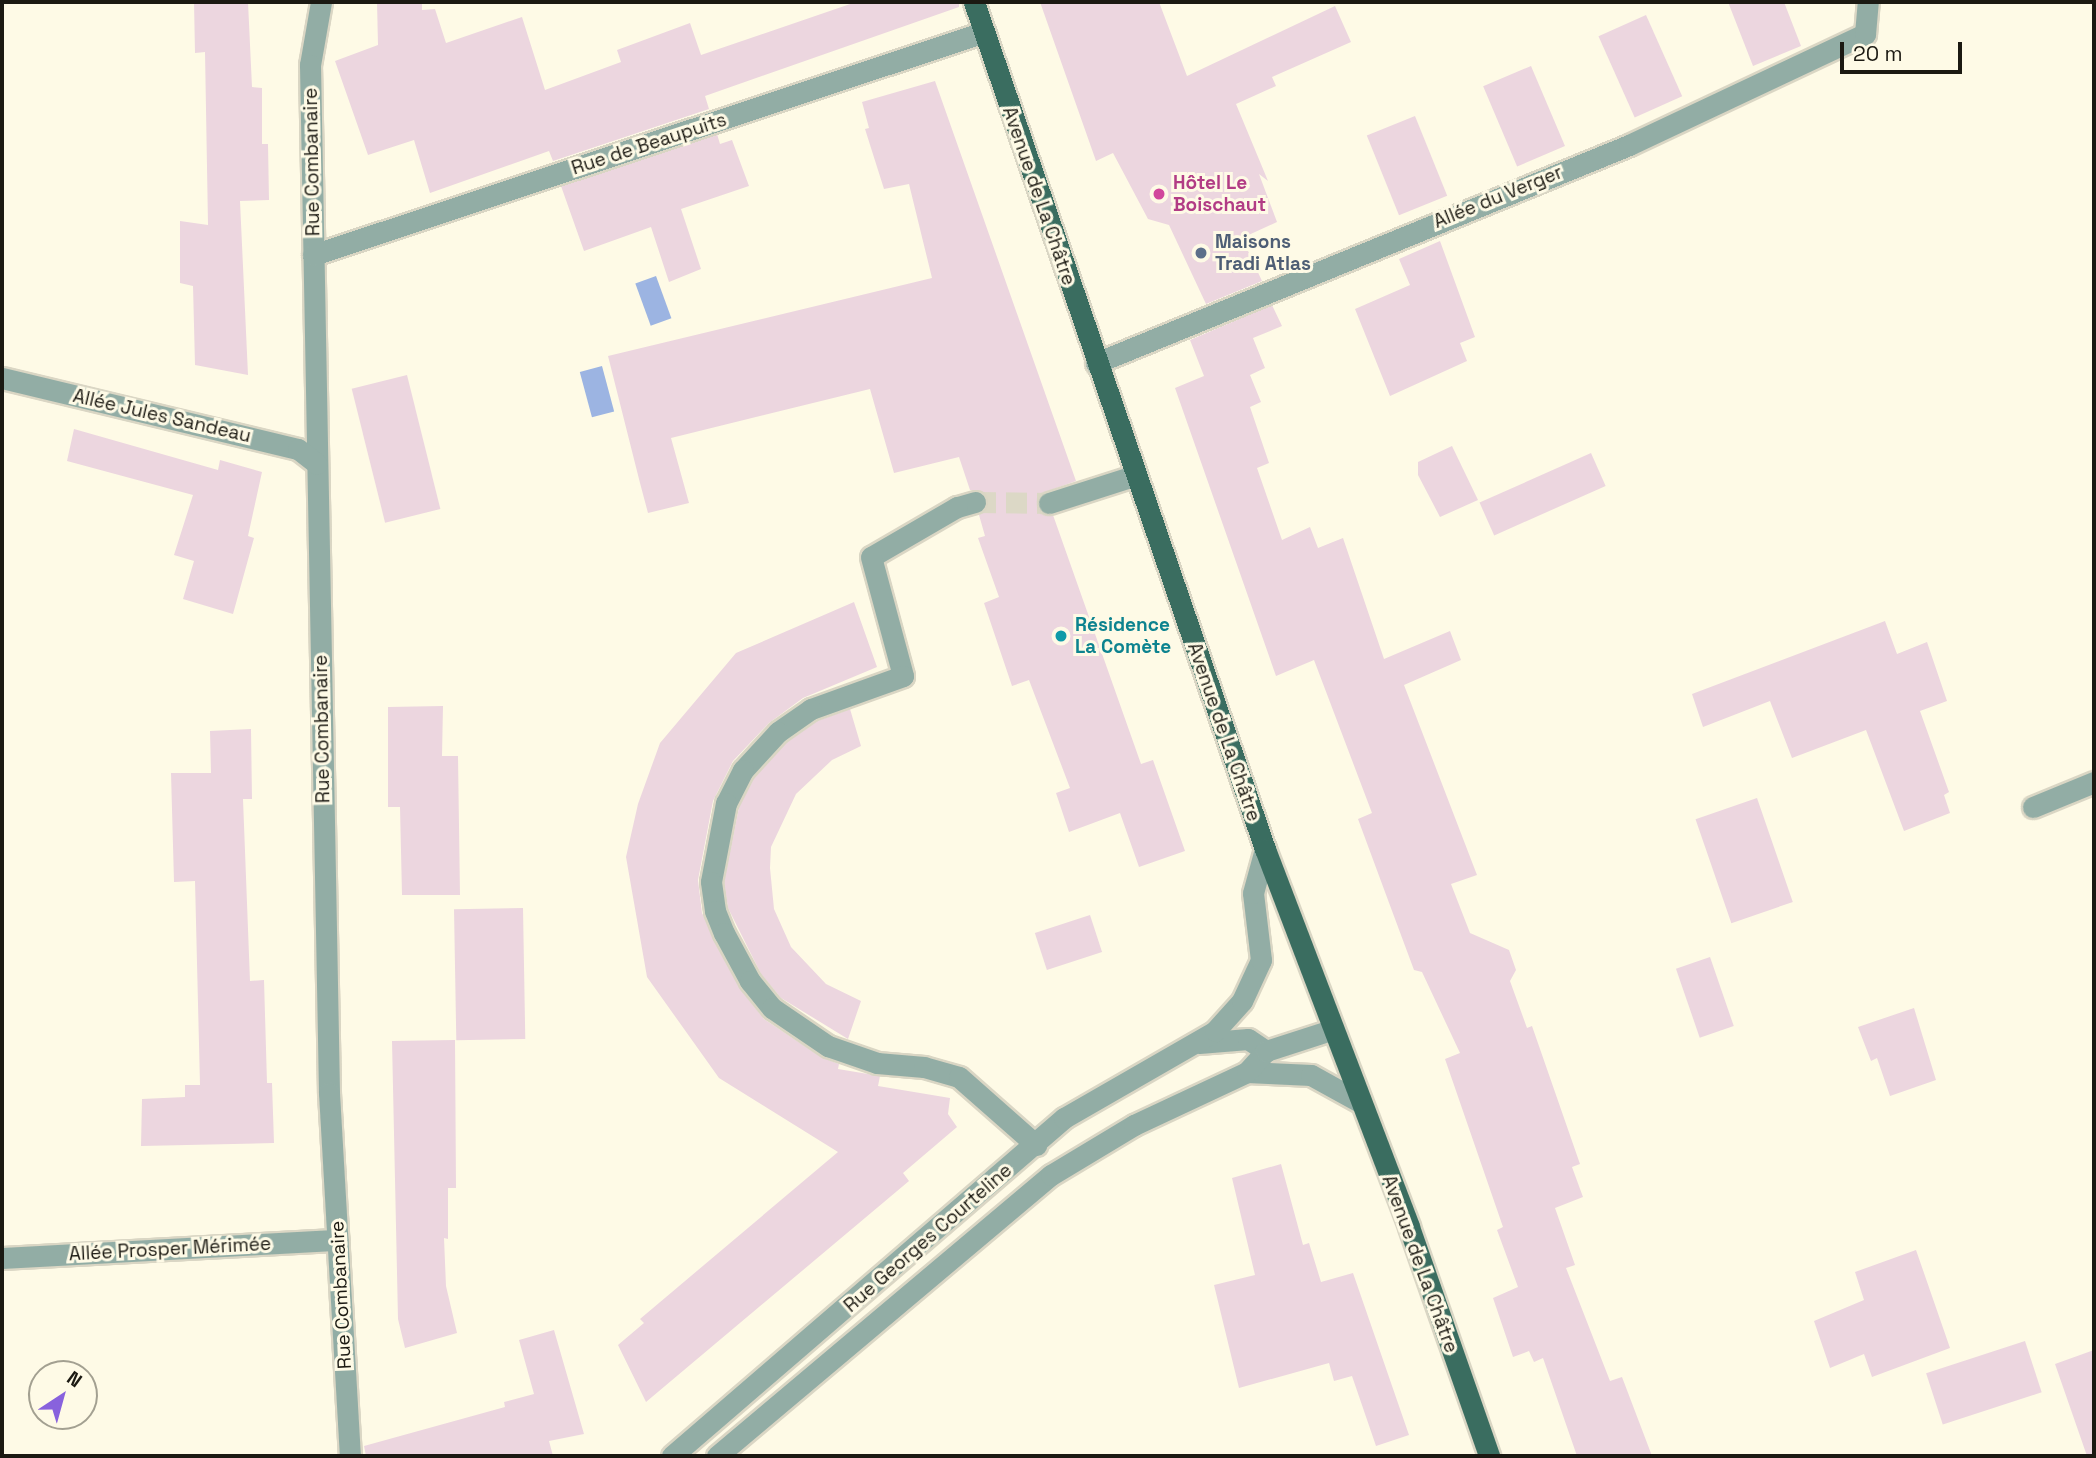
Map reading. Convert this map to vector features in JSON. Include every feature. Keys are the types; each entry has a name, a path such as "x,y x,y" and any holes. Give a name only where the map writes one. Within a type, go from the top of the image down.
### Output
{"main road":[{"name":"Avenue de La Châtre","path":"974,2 1133,476 1265,849 1358,1101 1409,1227 1489,1456"}],"street":[{"name":"Rue Combanaire","path":"321,2 310,65 329,1093 350,1456"},
{"name":"Allée du Verger","path":"1096,363 1642,140 1865,34 1868,2"},
{"name":"Rue de Beaupuits","path":"313,255 984,32"},
{"name":"Allée Jules Sandeau","path":"2,378 298,449 317,464"},
{"path":"1049,503 1133,476"},
{"path":"975,502 957,507 870,557 903,676 811,709 778,732 743,770 726,803 711,882 715,911 724,933 750,981 772,1008 828,1046 877,1063 924,1067 959,1077 1036,1145"},
{"path":"2033,807 2094,782"},
{"name":"Rue Georges Courteline","path":"672,1456 1036,1145 1064,1118 1199,1043 1241,1000 1261,960 1252,894 1265,849"},
{"name":"Rue Georges Courteline","path":"717,1456 1051,1175 1134,1125 1247,1072 1266,1051 1331,1030"},
{"name":"Rue Georges Courteline","path":"1199,1043 1248,1039 1266,1051"},
{"name":"Rue Georges Courteline","path":"1247,1072 1311,1075 1358,1101"},
{"name":"Allée Prosper Mérimée","path":"2,1258 338,1240"}],"water":[{"path":"656,276 671,318 651,326 635,284"},
{"path":"602,366 614,411 592,417 580,372"}],"building":[{"path":"194,2 248,2 252,87 262,88 262,144 268,144 269,200 240,201 248,375 195,365 193,286 180,283 180,221 208,225 205,52 195,53"},
{"path":"377,2 422,2 422,10 435,9 446,43 522,17 545,90 621,62 617,50 690,23 701,55 856,2 959,2 959,7 705,96 709,109 553,161 549,151 430,193 414,140 368,155 335,61 378,45"},
{"path":"1040,2 1159,2 1187,76 1335,6 1351,42 1272,77 1276,86 1236,104 1268,181 1259,174 1277,222 1242,238 1262,281 1206,304 1169,225 1148,219 1113,153 1096,161"},
{"path":"1728,2 1784,2 1801,46 1753,66"},
{"path":"1646,15 1682,96 1635,117 1598,36"},
{"path":"1531,66 1565,146 1517,166 1483,86"},
{"path":"935,81 1076,481 1040,494 1037,508 1053,515 1141,764 1153,760 1185,851 1139,867 1120,813 1069,832 1056,793 1070,788 1029,680 1012,686 984,603 999,597 978,538 985,536 979,515 988,499 979,490 970,490 959,457 894,473 870,389 671,438 689,503 648,513 640,483 608,356 932,278 909,184 884,189 865,129 869,128 862,102"},
{"path":"1415,116 1447,196 1399,215 1367,135"},
{"path":"717,134 720,144 732,140 749,186 681,209 701,269 669,282 651,227 584,251 561,186"},
{"path":"1440,241 1475,337 1460,343 1467,361 1390,396 1355,309 1410,285 1399,259"},
{"path":"1272,305 1282,326 1253,338 1265,368 1250,375 1261,402 1250,407 1269,463 1257,468 1282,540 1310,527 1318,548 1343,538 1384,659 1450,631 1461,660 1404,685 1477,875 1451,884 1470,933 1509,950 1516,970 1510,981 1527,1028 1532,1026 1580,1164 1572,1167 1583,1197 1555,1208 1575,1265 1566,1268 1610,1381 1622,1377 1652,1456 1577,1456 1543,1358 1534,1362 1529,1351 1513,1357 1493,1298 1518,1287 1497,1230 1503,1227 1445,1059 1460,1053 1422,972 1414,970 1385,892 1358,819 1372,813 1314,660 1276,676 1175,388 1204,376 1190,340"},
{"path":"407,375 440,509 385,523 352,389"},
{"path":"74,429 218,470 220,460 262,472 248,536 254,538 233,614 183,599 194,561 174,555 193,495 67,461"},
{"path":"1452,446 1478,500 1440,517 1418,475 1418,462"},
{"path":"1591,453 1606,486 1494,536 1480,503"},
{"path":"854,602 877,667 803,698 769,723 733,761 713,801 698,880 702,913 739,987 764,1019 821,1057 839,1064 838,1069 880,1076 878,1086 950,1098 948,1114 957,1127 903,1173 909,1181 646,1402 618,1345 644,1323 640,1319 838,1152 719,1078 647,977 626,857 638,804 660,743 736,653"},
{"path":"1885,621 1897,654 1927,642 1947,701 1920,711 1949,792 1944,795 1950,813 1904,831 1866,730 1792,758 1770,701 1703,727 1692,694"},
{"path":"443,706 442,756 458,756 460,895 402,895 400,807 388,807 388,707"},
{"path":"850,709 861,746 832,760 796,794 771,847 770,868 774,909 791,947 826,984 861,1001 848,1039 781,998 761,974 728,908 724,882 739,807 754,778 787,742 817,721"},
{"path":"251,729 252,799 243,799 250,981 264,980 267,1083 272,1083 274,1143 141,1146 142,1099 185,1097 185,1085 200,1085 195,881 174,882 171,773 211,773 210,731"},
{"path":"1757,798 1793,902 1731,923 1696,819"},
{"path":"523,908 525,1039 456,1040 454,909"},
{"path":"1090,915 1102,952 1047,970 1035,933"},
{"path":"1710,957 1734,1026 1700,1038 1676,969"},
{"path":"1914,1008 1936,1080 1890,1096 1877,1058 1871,1061 1858,1027"},
{"path":"455,1040 456,1188 448,1188 448,1239 444,1238 446,1286 457,1333 405,1348 398,1319 392,1041"},
{"path":"1281,1164 1303,1245 1309,1243 1321,1282 1353,1273 1409,1435 1376,1446 1352,1376 1334,1381 1329,1363 1239,1388 1214,1285 1255,1275 1232,1178"},
{"path":"1916,1250 1950,1348 1872,1377 1864,1354 1830,1368 1814,1321 1864,1300 1855,1272"},
{"path":"554,1330 584,1434 549,1441 553,1456 366,1456 364,1446 505,1407 504,1402 534,1394 519,1340"},
{"path":"2025,1341 2042,1392 1943,1424 1926,1373"},
{"path":"2094,1350 2094,1456 2087,1456 2055,1364"}],"tunnel":[{"path":"975,502 1049,503"}],"place":[{"name":"Hôtel Le Boischaut","path":"1159,194"},
{"name":"Maisons Tradi Atlas","path":"1201,253"},
{"name":"Résidence La Comète","path":"1061,636"}]}
